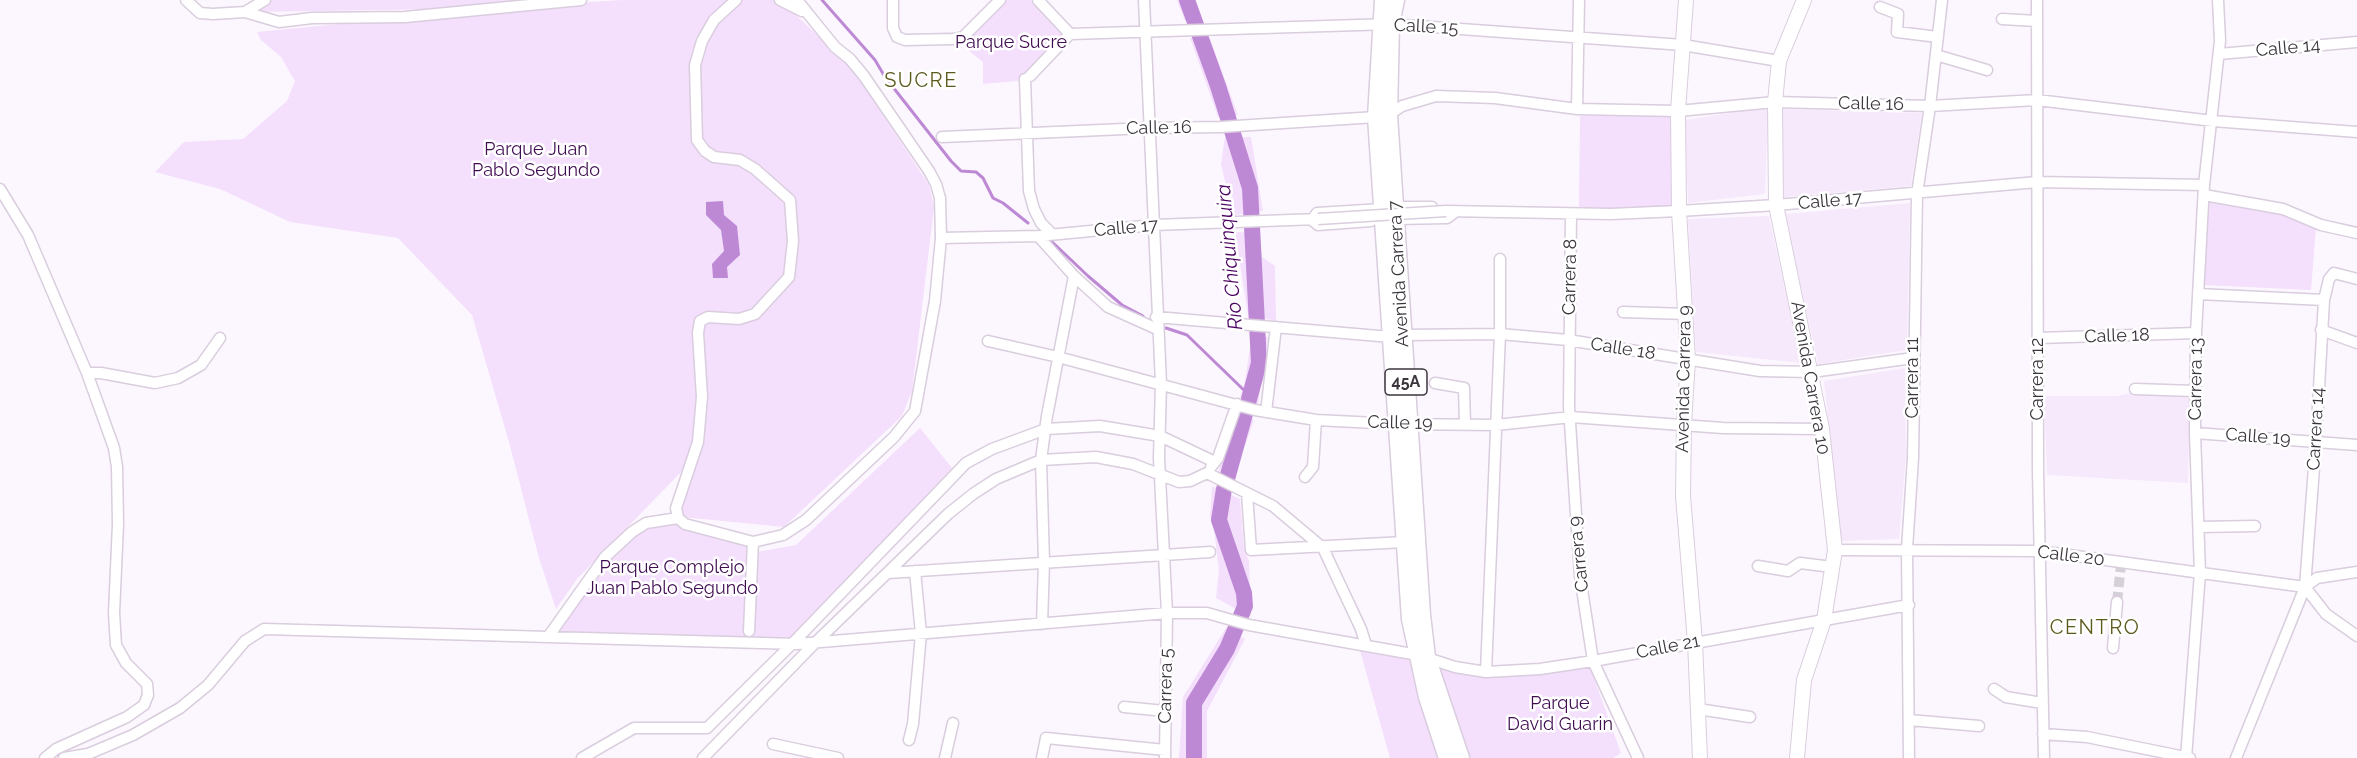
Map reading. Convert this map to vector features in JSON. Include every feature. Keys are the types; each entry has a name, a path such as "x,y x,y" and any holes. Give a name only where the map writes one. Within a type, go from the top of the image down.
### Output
{"main road":[{"name":"Avenida Carrera 7","path":"1383,0 1385,25 1382,116 1403,424 1422,615 1422,656 1427,697 1447,758"},
{"name":"Avenida Carrera 7","path":"1385,25 1396,0"},
{"name":"Avenida Carrera 9","path":"1686,0 1678,111 1679,211 1688,360 1683,496 1695,642 1700,758"},
{"name":"Avenida Carrera 10","path":"1797,758 1804,680 1824,620 1835,550 1812,372 1776,205 1775,102 1779,61 1804,0"},
{"name":"Avenida Carrera 7","path":"1403,424 1405,543 1410,619 1461,758"}],"street":[{"path":"186,0 200,12 213,14 245,12 279,21 312,18 405,17 581,0"},
{"path":"245,12 264,0"},
{"path":"736,0 714,20 702,42 695,65 698,140 705,151 714,157 740,160 755,169 790,200 793,242 789,278 755,314 739,319 708,317 700,321 698,333 702,397 699,442 676,508 678,518 685,524 753,542 783,535 806,520 894,437 915,411 935,301 941,238 940,198 930,171 864,76 850,59 835,47 797,0"},
{"path":"780,0 810,16"},
{"path":"893,0 893,28 897,37 905,40 963,37 1000,0"},
{"path":"1038,0 1070,34 1027,77 1026,134 1029,191 1041,223 1052,234"},
{"name":"Carrera 5","path":"1144,0 1156,317 1161,384 1160,473 1167,613 1165,754"},
{"path":"1577,109 1579,0"},
{"name":"Carrera 12","path":"2037,0 2039,551 2044,758"},
{"name":"Carrera 13","path":"2187,758 2200,573 2195,433 2196,333 2204,190 2219,54 2218,0"},
{"name":"Carrera 11","path":"1909,758 1907,549 1913,458 1917,194 1930,106 1941,1"},
{"path":"1880,7 1898,14 1897,32 1938,37"},
{"path":"2002,19 2037,21"},
{"name":"Calle 15","path":"1070,34 1208,28 1385,25 1683,45 1779,61"},
{"name":"Calle 14","path":"2219,54 2357,42"},
{"path":"1936,56 1987,70"},
{"name":"Calle 16","path":"942,137 1221,127 1382,116 1402,106 1436,96 1495,98 1577,109 1678,111 1775,102 1930,106 2037,100 2212,121 2357,132"},
{"name":"Calle 17","path":"941,238 1038,236 1154,225 1450,212 1571,214 1679,211 1917,194 2037,182 2204,190 2283,209 2321,225 2357,233"},
{"path":"0,189 28,235 87,373 114,448 117,467 118,524 114,613 116,645 126,663 147,684 148,695 144,705 128,717 56,749 45,758"},
{"name":"Calle 17","path":"1315,219 1317,213 1447,218 1450,212"},
{"name":"Carrera 8","path":"1568,340 1571,214"},
{"path":"1038,236 1074,276 1108,307 1157,329"},
{"path":"1485,672 1500,334 1500,259"},
{"name":"Carrera 14","path":"2236,758 2305,587 2316,441 2321,330 2329,279 2334,273 2357,279"},
{"path":"1042,624 1044,562 1041,460 1074,276"},
{"path":"2198,294 2324,300"},
{"path":"1623,312 1686,314"},
{"name":"Calle 18","path":"1156,317 1397,336 1500,334 1568,340 1749,370 1812,372 1913,358"},
{"path":"1260,411 1271,326"},
{"path":"2321,330 2357,344"},
{"name":"Calle 18","path":"2038,338 2196,333"},
{"path":"87,373 102,373 155,383 178,378 201,365 220,338"},
{"name":"Carrera 9","path":"1568,340 1573,497 1579,565 1593,661 1638,758"},
{"name":"Calle 19","path":"988,341 1058,357 1260,411 1316,420 1496,425 1570,417 1684,423 1743,429 1821,429"},
{"path":"1435,383 1464,388 1465,424"},
{"path":"2135,389 2195,391"},
{"path":"1212,475 1215,462 1239,405"},
{"path":"1305,477 1313,467 1316,420"},
{"path":"582,758 634,728 707,728 792,644 966,463 992,449 1046,429 1100,426 1160,436 1215,462"},
{"name":"Calle 19","path":"2195,433 2357,445"},
{"path":"702,758 814,643 948,514 996,479 1041,460 1096,457 1133,464 1179,482 1212,475 1281,511 1323,548 1361,629 1366,645"},
{"path":"1247,493 1250,550 1405,543"},
{"path":"548,637 604,557 632,532 646,523 678,518"},
{"path":"2199,528 2255,526"},
{"path":"749,631 753,542"},
{"name":"Calle 20","path":"1835,550 2039,551 2121,564 2305,587"},
{"path":"888,573 1210,552"},
{"path":"1758,566 1788,571 1800,563 1832,567"},
{"path":"909,740 913,724 921,634 915,571"},
{"path":"2357,572 2317,578 2305,587 2326,614 2357,636"},
{"path":"2113,648 2117,602"},
{"name":"Calle 21","path":"64,758 88,754 133,735 180,708 208,685 245,641 264,629 792,644 1167,613 1207,613 1249,625 1422,656 1455,667 1485,672 1540,669 1593,661 1909,605"},
{"path":"1994,689 2006,697 2042,703"},
{"path":"1124,707 1166,711"},
{"path":"1698,709 1750,717"},
{"path":"1908,720 1979,726"},
{"path":"945,758 953,723"},
{"path":"2043,734 2087,737 2187,758"},
{"path":"1042,758 1046,738 1165,754"},
{"path":"773,744 838,758"}],"shaded area":[{"path":"1768,107 1765,194 1688,203 1685,120"},
{"path":"1781,109 1922,113 1911,186 1784,197"},
{"path":"723,201 724,215 737,226 740,255 727,267 728,278 713,278 712,264 724,251 721,230 706,215 706,202"},
{"path":"1910,203 1907,350 1818,364 1785,214"},
{"path":"1769,216 1801,363 1696,352 1688,219"},
{"path":"1905,368 1906,457 1899,539 1841,541 1824,381"},
{"path":"2135,392 2190,394 2188,483 2047,475 2044,396 2117,396"}],"green space":[{"path":"272,0 542,0 441,9 253,12"},
{"name":"Parque Juan Pablo Segundo","path":"623,0 780,0 851,67 929,185 934,207 912,391 902,416 784,527 682,517 685,468 577,579 556,609 539,558 509,442 472,315 398,238 290,222 220,189 155,172 184,142 243,139 287,101 295,81 281,57 261,40 257,32 520,6"},
{"name":"Parque Sucre","path":"1007,0 1031,0 1064,34 1022,78 1017,81 983,84 983,62 968,50 968,40"},
{"path":"1177,0 1194,0 1202,21 1185,21"},
{"path":"1190,38 1210,39 1238,115 1218,117"},
{"path":"1580,116 1675,116 1674,209 1579,208"},
{"path":"1225,137 1251,137 1263,211 1235,215 1233,198 1225,181 1221,164"},
{"path":"2249,202 2270,206 2316,228 2311,290 2204,285 2209,203"},
{"path":"1235,232 1258,233 1262,257 1275,266 1276,321 1248,315"},
{"path":"1252,334 1268,337 1258,405 1240,397 1245,381"},
{"path":"1239,414 1254,420 1233,480 1218,472"},
{"name":"Parque Complejo Juan Pablo Segundo","path":"920,428 952,468 792,637 753,639 757,552 796,545"},
{"path":"1212,486 1240,499 1244,549 1249,561 1251,617 1216,598 1219,570 1213,520 1210,517"},
{"name":"Parque Complejo Juan Pablo Segundo","path":"676,522 747,547 744,637 556,631 611,556 633,535 647,527"},
{"path":"1226,628 1245,639 1207,711 1207,758 1179,758 1183,697"},
{"path":"1359,647 1412,657 1440,758 1390,758"},
{"name":"Parque David Guarin","path":"1435,664 1498,676 1590,667 1621,753 1613,758 1465,758"}],"waterway":[{"path":"822,0 875,60 885,77 951,161 961,171 976,172 983,178 993,198 1028,223"},
{"name":"Río Chiquinquira","path":"1187,0 1218,86 1250,188 1259,363 1227,479"},
{"path":"1049,239 1122,305 1143,316"},
{"path":"1166,328 1187,335 1250,396"},
{"name":"Río Chiquinquira","path":"1194,758 1194,703 1227,649 1245,606 1244,593 1219,520 1224,489"}],"tunnel":[{"path":"2117,602 2121,565"}],"district":[{"name":"SUCRE","path":"921,81"},
{"name":"CENTRO","path":"2095,628"}]}
